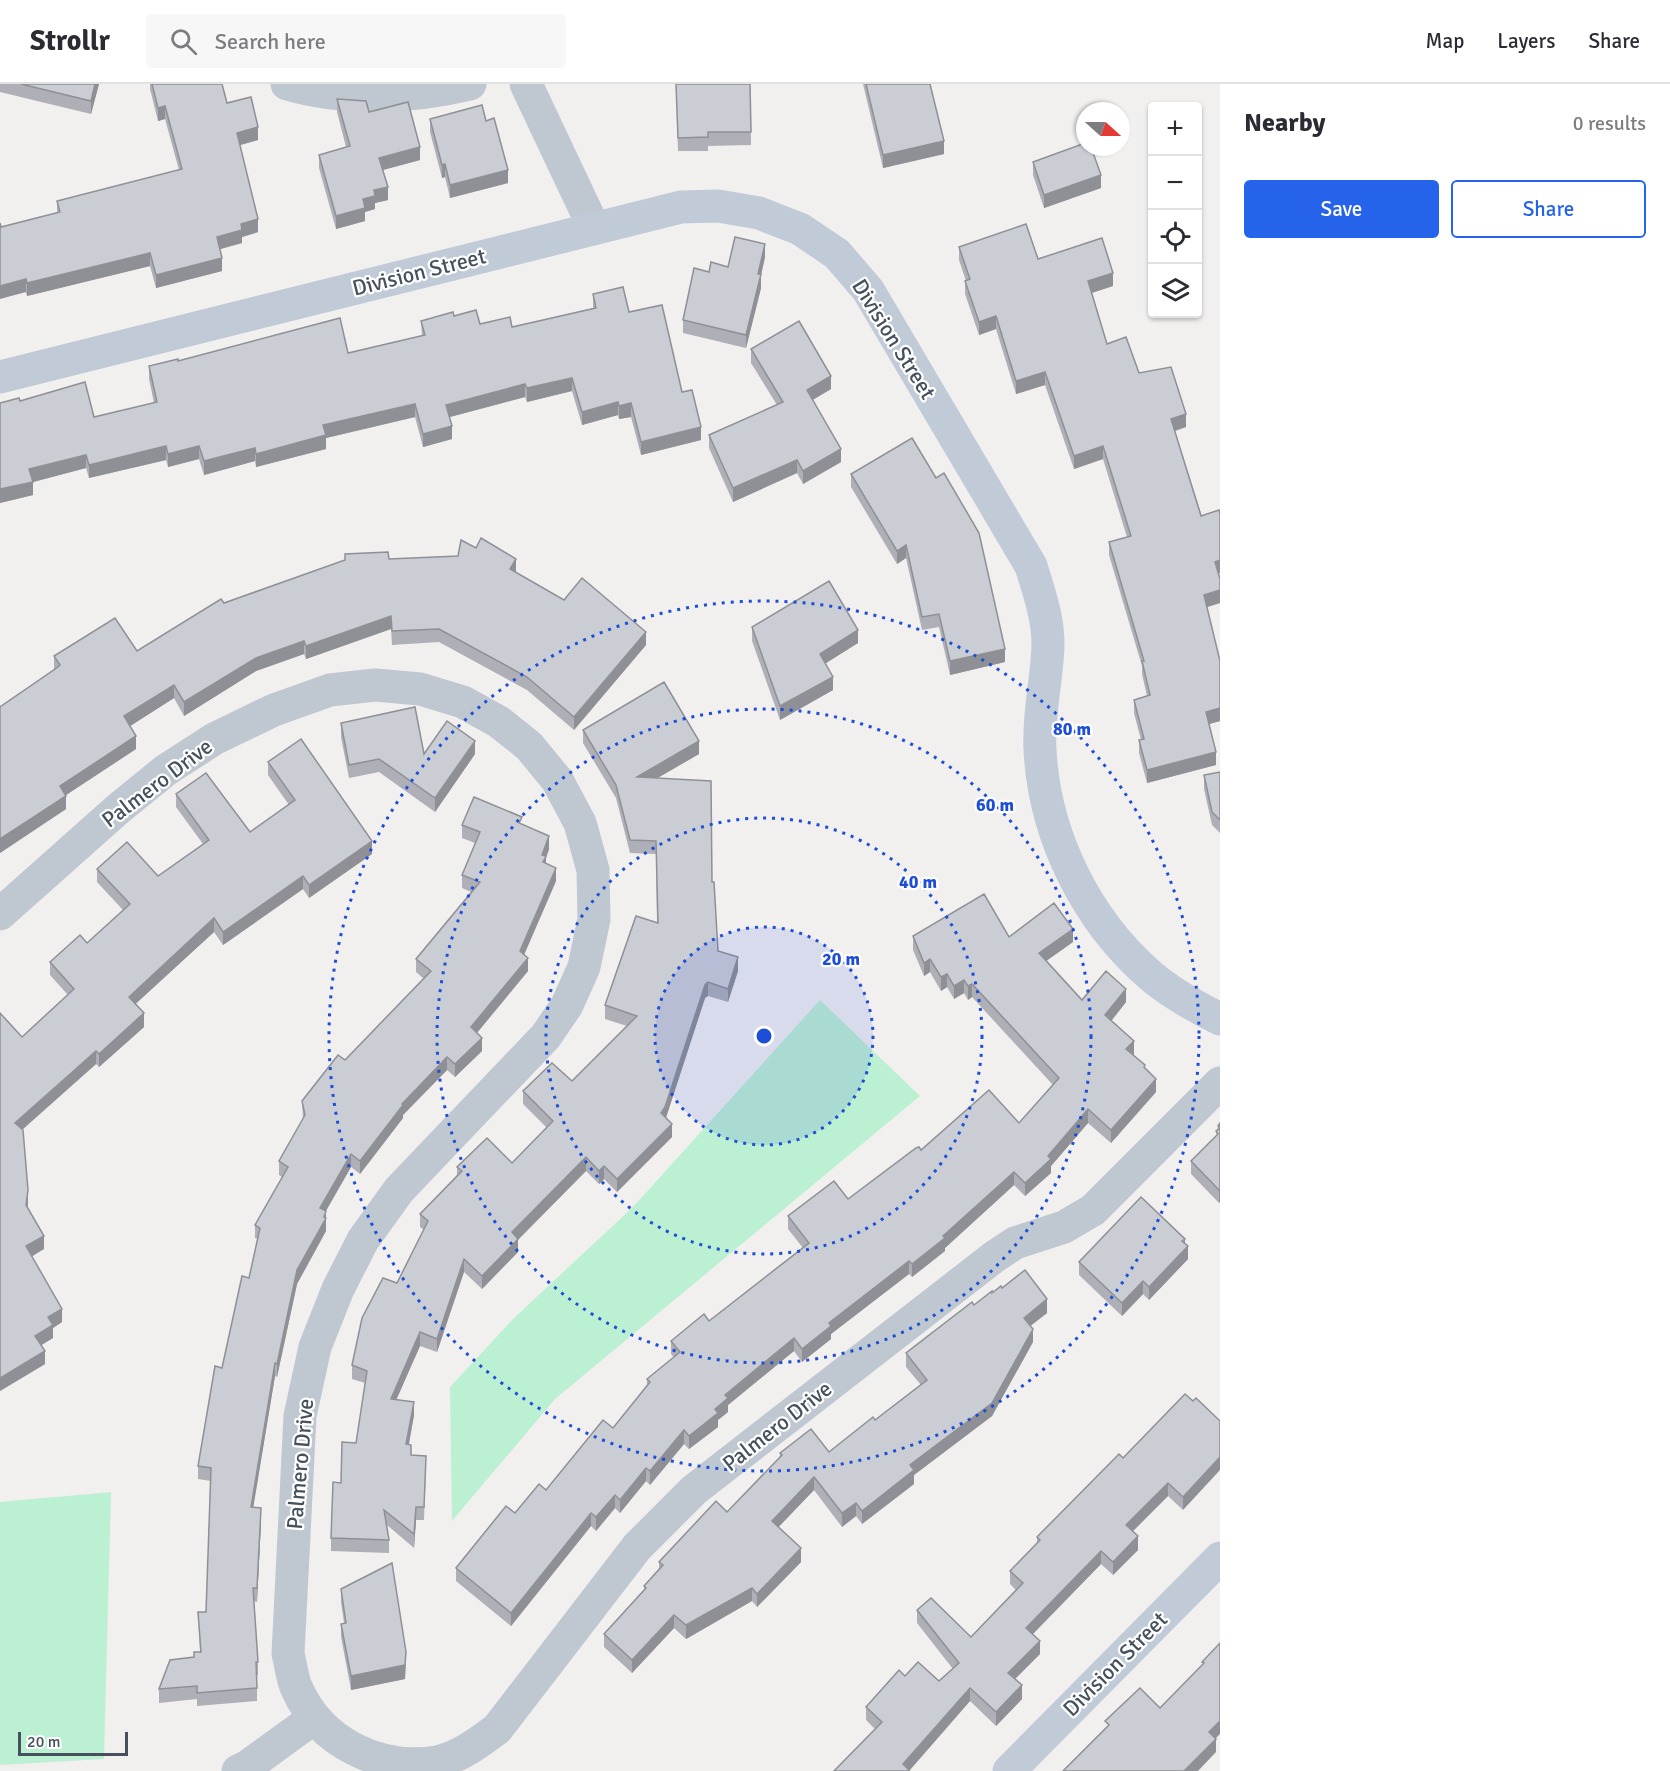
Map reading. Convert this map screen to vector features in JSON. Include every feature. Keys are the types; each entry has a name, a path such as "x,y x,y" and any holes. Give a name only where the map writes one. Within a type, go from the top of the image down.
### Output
{"street":[{"path":"287,84 360,96 410,94 470,84"},
{"path":"526,84 594,228"},
{"name":"Division Street","path":"0,377 681,207 718,206 759,213 800,229 837,254 868,290 1031,566 1044,606 1048,645 1042,693 1040,749 1047,803 1062,851 1079,887 1112,936 1151,976 1195,1007 1220,1019"},
{"name":"Palmero Drive","path":"0,914 118,808 166,770 214,739 274,710 330,690 375,685 420,689 463,702 499,722 528,746 557,780 580,823 592,870 594,919 584,967 567,1005 546,1036 399,1190 363,1240 338,1289 315,1347 300,1416 288,1654 297,1689 314,1718 342,1744 372,1759 406,1765 438,1762 470,1750 497,1729 637,1547 694,1490 994,1257 1015,1243 1064,1227 1093,1210 1220,1083"},
{"name":"Division Street","path":"1009,1771 1220,1558"},
{"path":"238,1771 314,1718"}],"green space":[{"path":"820,1000 920,1096 555,1399 452,1521 450,1387 513,1319 633,1207"},
{"path":"111,1492 104,1759 0,1765 0,1502"}],"building":[{"path":"21,84 95,84 91,101"},
{"path":"152,84 222,84 227,103 251,97 258,127 237,133 258,219 241,224 242,230 217,237 222,258 156,275 150,253 27,283 26,279 0,286 0,223 1,227 60,212 57,201 182,169 165,106 158,108"},
{"path":"676,84 750,84 751,132 708,132 708,137 678,138"},
{"path":"866,84 930,84 944,141 883,155"},
{"path":"337,99 366,101 369,112 408,102 420,147 379,158 388,187 374,190 375,196 363,199 365,208 336,216 319,155 350,146"},
{"path":"482,105 486,121 494,118 508,170 450,185 445,164 442,165 430,119"},
{"path":"1076,146 1076,156 1094,156 1101,175 1044,195 1033,162"},
{"path":"1026,224 1038,259 1102,238 1113,273 1088,281 1107,344 1126,337 1139,373 1171,367 1186,414 1171,419 1201,516 1219,510 1220,514 1220,560 1215,562 1220,579 1220,590 1204,595 1220,661 1220,708 1206,712 1216,752 1147,770 1139,740 1144,739 1134,700 1150,695 1142,661 1144,661 1109,542 1131,536 1103,446 1074,456 1045,372 1016,381 996,316 979,322 965,281 970,279 959,247"},
{"path":"735,237 765,244 758,274 761,274 746,335 683,320 694,268 709,272 711,262 728,267"},
{"path":"623,287 629,312 662,305 682,392 692,390 701,427 641,442 631,403 619,406 618,402 582,412 572,378 527,388 525,384 446,405 452,426 423,434 415,404 323,425 326,435 256,454 255,448 204,461 199,446 168,454 166,446 89,465 86,455 29,469 33,482 0,489 0,403 19,398 20,401 85,382 94,417 157,402 149,366 178,359 178,361 340,318 348,353 425,335 421,321 453,312 454,316 476,310 480,324 510,317 512,327 596,308 593,294"},
{"path":"799,321 831,376 807,390 841,449 803,471 797,460 733,488 709,435 783,402 751,349"},
{"path":"912,438 936,478 944,473 979,533 1005,649 950,661 939,614 922,617 906,545 897,551 851,474"},
{"path":"481,538 516,559 510,569 564,600 582,578 646,632 574,717 527,677 439,629 392,631 391,616 306,646 304,641 256,658 184,702 174,685 124,716 136,736 60,786 66,796 0,839 0,707 58,667 60,665 54,656 115,618 137,651 221,599 224,603 345,560 345,554 388,552 389,559 458,556 461,540 476,548"},
{"path":"829,581 858,630 820,654 833,677 780,706 752,627"},
{"path":"664,682 699,741 637,777 711,781 712,882 714,882 718,951 738,957 728,989 708,982 705,985 665,1107 661,1113 672,1124 617,1179 604,1166 599,1171 586,1157 512,1232 518,1239 482,1276 464,1259 437,1339 420,1332 391,1399 414,1402 406,1444 411,1445 411,1455 426,1456 424,1507 416,1507 414,1534 384,1510 389,1540 331,1538 333,1482 341,1483 342,1442 356,1443 367,1371 352,1365 362,1318 383,1278 397,1283 428,1221 420,1214 462,1171 457,1167 487,1138 512,1163 553,1121 523,1091 552,1063 572,1081 637,1016 605,1005 636,916 658,923 656,841 630,840 616,785 583,730"},
{"path":"415,707 424,754 447,721 475,741 435,798 379,759 349,765 341,723"},
{"path":"301,739 372,841 309,885 303,876 223,932 214,918 129,997 144,1013 99,1054 96,1051 15,1123 23,1130 28,1190 26,1205 44,1236 26,1246 62,1309 48,1317 53,1325 35,1336 45,1351 0,1378 0,1013 22,1037 74,989 50,962 80,935 87,943 130,904 97,869 127,842 158,876 209,840 176,794 206,773 250,832 295,800 268,762"},
{"path":"1220,772 1220,820 1212,812 1204,775"},
{"path":"474,797 522,817 519,823 549,836 542,855 546,856 543,862 556,868 520,951 528,958 471,1027 482,1038 455,1064 447,1057 402,1104 360,1161 351,1154 320,1208 326,1211 324,1217 326,1218 297,1270 277,1364 275,1363 251,1507 261,1508 257,1588 253,1588 258,1662 256,1662 257,1688 197,1693 197,1686 159,1689 170,1660 194,1657 194,1652 201,1652 198,1612 206,1612 211,1468 198,1466 215,1366 222,1368 242,1276 249,1278 260,1228 255,1225 288,1167 279,1161 305,1115 302,1101 338,1055 345,1060 431,971 416,959 480,882 462,875 480,832 462,825"},
{"path":"984,894 1009,937 1054,903 1073,929 1039,953 1082,1000 1106,971 1126,989 1105,1015 1134,1041 1126,1049 1145,1065 1144,1067 1156,1079 1111,1130 1088,1109 1048,1156 1051,1159 1025,1183 1014,1172 943,1236 945,1238 912,1264 909,1261 829,1323 831,1326 802,1349 794,1338 725,1395 728,1398 715,1409 718,1413 689,1436 684,1430 650,1471 646,1468 620,1500 615,1495 596,1517 591,1513 511,1613 456,1568 506,1506 515,1513 539,1484 546,1490 603,1420 613,1428 650,1382 647,1379 680,1352 671,1341 704,1314 709,1321 809,1243 788,1216 834,1181 848,1199 916,1148 919,1147 921,1150 989,1090 1019,1123 1059,1078 972,984 968,986 964,980 954,986 947,974 941,977 930,959 924,963 913,936"},
{"path":"1220,1128 1219,1190 1191,1161 1218,1134 1216,1131"},
{"path":"1141,1197 1185,1239 1182,1241 1188,1246 1149,1287 1143,1281 1122,1303 1079,1262"},
{"path":"1025,1270 1047,1299 1024,1318 1033,1329 992,1403 910,1465 914,1470 862,1511 856,1503 842,1513 814,1477 772,1521 801,1548 757,1594 752,1588 686,1625 674,1615 632,1660 604,1634 646,1588 644,1586 663,1565 659,1562 716,1501 727,1512 782,1455 780,1453 811,1429 829,1452 873,1417 875,1420 927,1380 906,1353 972,1302 974,1305 992,1291 992,1293 1001,1286 1002,1288"},
{"path":"1185,1394 1193,1401 1196,1398 1220,1421 1220,1457 1183,1497 1168,1483 1126,1525 1138,1536 1113,1562 1101,1551 1026,1628 1040,1641 1008,1673 1022,1685 996,1712 970,1688 903,1764 908,1771 834,1771 882,1722 866,1707 899,1670 905,1676 918,1662 939,1681 959,1663 917,1610 931,1598 971,1637 1023,1583 1010,1571 1040,1540 1037,1537 1119,1454 1123,1458"},
{"path":"392,1563 406,1652 405,1665 351,1676 341,1624 346,1623 341,1589"},
{"path":"1220,1643 1220,1721 1209,1732 1216,1739 1184,1771 1063,1771 1109,1725 1105,1721 1140,1688 1160,1708 1204,1663 1202,1662"}]}
